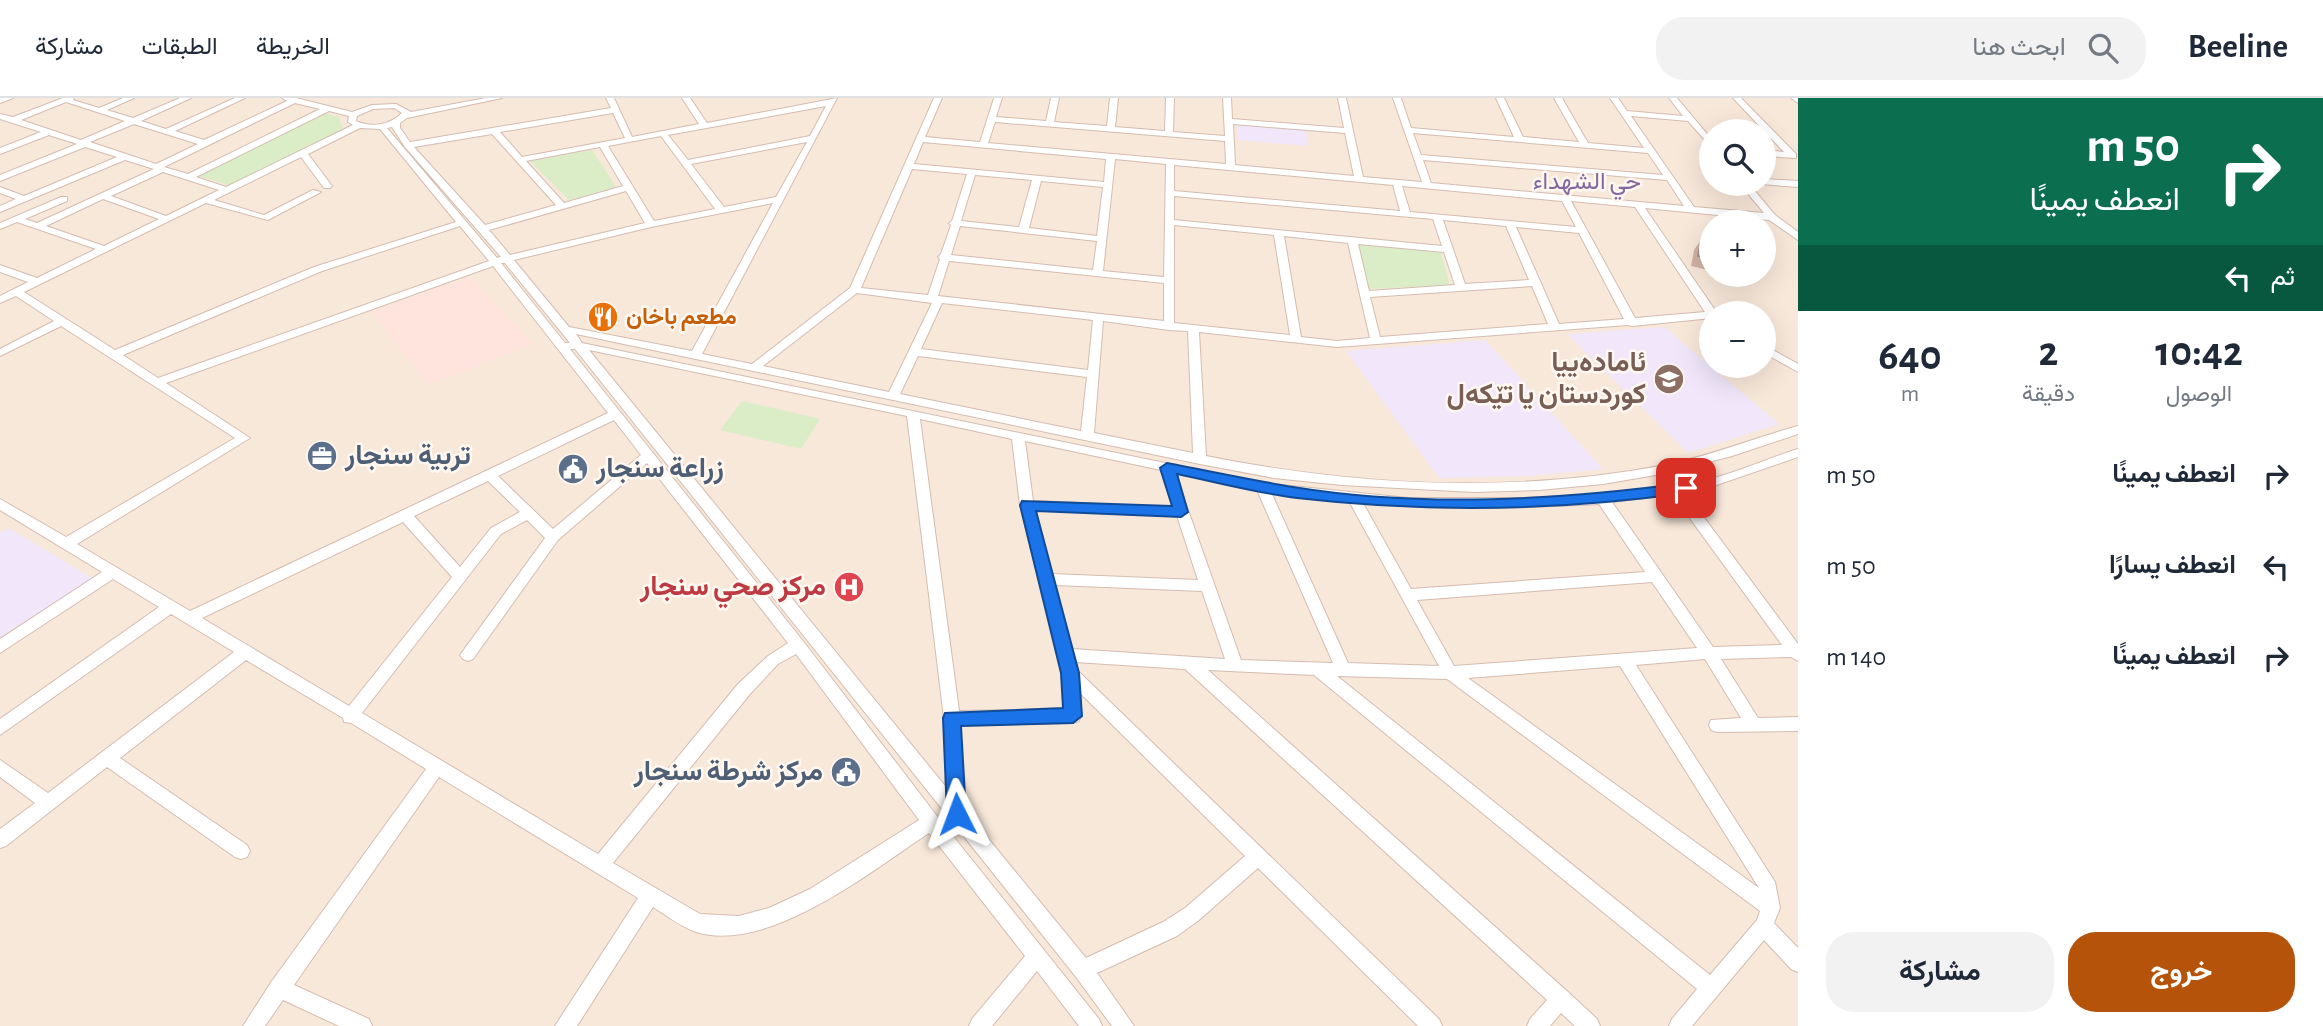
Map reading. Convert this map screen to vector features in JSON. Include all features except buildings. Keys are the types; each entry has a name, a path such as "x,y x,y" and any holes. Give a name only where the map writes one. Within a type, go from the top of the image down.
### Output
{"street":[{"path":"0,101 9,98"},
{"path":"100,110 130,98"},
{"path":"168,131 242,98"},
{"path":"285,98 353,115 381,106 401,115 498,98"},
{"path":"313,98 365,109"},
{"path":"0,300 358,126 381,127 401,115 472,98"},
{"path":"610,98 629,138"},
{"path":"686,98 704,125"},
{"path":"752,368 855,290 938,98"},
{"path":"983,145 998,98"},
{"path":"1051,124 1055,98"},
{"path":"1111,129 1114,98"},
{"path":"1169,134 1170,98"},
{"path":"1227,98 1231,167"},
{"path":"1342,98 1359,179"},
{"path":"1397,98 1427,185"},
{"path":"1500,98 1520,140"},
{"path":"1558,98 1585,146"},
{"path":"1614,98 1691,209"},
{"path":"1673,98 1699,130"},
{"path":"1737,98 1794,156"},
{"path":"0,125 68,99 204,144"},
{"path":"0,178 182,99"},
{"path":"37,226 295,100"},
{"path":"519,160 834,100"},
{"path":"695,356 834,100"},
{"path":"189,177 329,108"},
{"path":"408,145 616,110"},
{"path":"1623,113 1690,119"},
{"path":"353,115 352,122 358,126"},
{"path":"401,115 396,128 408,145 483,229 501,260 562,347 798,645 931,822 1092,1026"},
{"path":"0,116 227,190"},
{"path":"991,119 1231,139"},
{"path":"1229,121 1347,131"},
{"path":"381,127 461,223 501,260 565,329 1083,970 1124,1026"},
{"path":"1408,130 1650,151"},
{"path":"494,131 562,206"},
{"path":"0,151 48,132"},
{"path":"662,132 721,210"},
{"path":"685,163 813,138"},
{"path":"920,139 1701,210"},
{"path":"602,143 651,224"},
{"path":"303,153 327,186"},
{"path":"1776,154 1794,156"},
{"path":"0,209 124,156"},
{"path":"1098,274 1111,157"},
{"path":"1417,157 1669,178"},
{"path":"1169,327 1171,162"},
{"path":"909,166 1108,185"},
{"path":"893,396 915,352 935,300 943,257 972,172"},
{"path":"1023,231 1037,178"},
{"path":"1396,183 1406,214"},
{"path":"1776,183 1798,184"},
{"path":"483,229 629,187"},
{"path":"0,190 24,199"},
{"path":"42,191 80,206"},
{"path":"205,201 265,218 316,192"},
{"path":"1170,193 1582,230"},
{"path":"103,196 167,219"},
{"path":"1754,196 1766,210"},
{"path":"1565,198 1632,323"},
{"path":"0,226 64,199"},
{"path":"158,382 501,260 651,224 780,199"},
{"path":"1638,205 1703,301"},
{"path":"1437,217 1461,288"},
{"path":"17,219 105,249"},
{"path":"1776,220 1798,237"},
{"path":"1170,222 1448,250"},
{"path":"114,355 318,269 461,223"},
{"path":"954,223 1101,239"},
{"path":"1510,224 1555,328"},
{"path":"1279,234 1296,341"},
{"path":"1352,241 1376,342"},
{"path":"943,257 1170,281"},
{"path":"0,268 37,282"},
{"path":"1365,294 1536,283"},
{"path":"855,290 1098,320 1337,344 1699,316"},
{"path":"16,292 244,438 65,544"},
{"path":"1087,437 1098,320"},
{"path":"0,353 62,321"},
{"path":"565,329 1200,460 1274,474 1377,485 1447,488 1589,483 1653,474 1742,450 1798,430"},
{"path":"1193,330 1200,460"},
{"path":"623,354 632,343"},
{"path":"562,347 577,345 623,354 1262,487 1354,498 1458,504 1603,499 1700,485 1798,453"},
{"path":"915,352 1094,374"},
{"path":"1776,355 1798,369"},
{"path":"914,414 952,718 957,814"},
{"path":"189,618 615,415"},
{"path":"952,718 1073,716 1067,664 1027,505 1018,437"},
{"path":"468,655 554,537 647,456"},
{"path":"1167,468 1235,666"},
{"path":"1653,474 1686,503 1797,653"},
{"path":"490,475 554,537"},
{"path":"1262,487 1344,671"},
{"path":"1354,498 1450,673 1768,917 1798,962"},
{"path":"1603,499 1709,653 1754,724"},
{"path":"0,504 350,717 697,923 744,925 800,905 931,822"},
{"path":"1027,505 1181,512"},
{"path":"350,717 496,531 529,513"},
{"path":"406,516 460,577"},
{"path":"0,647 112,572"},
{"path":"1407,595 1657,576"},
{"path":"1046,579 1207,586"},
{"path":"0,728 170,607"},
{"path":"600,865 744,689 773,660 798,645"},
{"path":"0,840 244,653"},
{"path":"1067,664 1189,663 1450,673 1709,653 1797,653"},
{"path":"1624,659 1769,888 1768,917 1679,1026"},
{"path":"1189,663 1590,1026"},
{"path":"1067,664 1432,1026"},
{"path":"1319,670 1712,988"},
{"path":"1717,725 1798,724"},
{"path":"107,758 241,851"},
{"path":"0,767 48,803"},
{"path":"253,1026 436,768"},
{"path":"1083,970 1192,914 1258,856"},
{"path":"565,1026 650,896"},
{"path":"979,1026 1038,955"},
{"path":"279,988 362,1026"},
{"path":"1537,1026 1560,999"}],"shaded area":[{"path":"0,98 1798,98 1798,1026 0,1026"},
{"path":"1237,125 1306,130 1308,146 1238,140"},
{"path":"470,277 534,344 428,385 371,312"},
{"name":"ئامادەییا کوردستان یا تێکەل","path":"1664,327 1699,357 1699,378 1724,378 1779,424 1688,453 1567,334"},
{"path":"1485,340 1603,469 1529,476 1439,478 1346,351"},
{"path":"9,528 95,580 0,642 0,533"}],"green space":[{"path":"325,113 339,117 343,130 228,185 199,176"},
{"path":"592,150 616,187 569,200 530,161"},
{"path":"1358,244 1441,253 1450,285 1368,289"},
{"path":"742,401 820,419 801,449 720,430"}],"place":[{"name":"مطعم باخان","path":"603,317"},
{"name":"ئامادەییا کوردستان یا تێکەل","path":"1669,379"},
{"name":"تربية سنجار","path":"322,456"},
{"name":"زراعة سنجار","path":"573,469"},
{"name":"مركز صحي سنجار","path":"849,587"},
{"name":"مركز شرطة سنجار","path":"846,772"}],"district":[{"name":"حي الشهداء","path":"1587,182"}],"route":[{"path":"957,814 952,718 1073,716 1070,673 1027,505 1181,512 1167,468 1295,492 1408,503 1526,503 1603,499 1686,488"}]}
